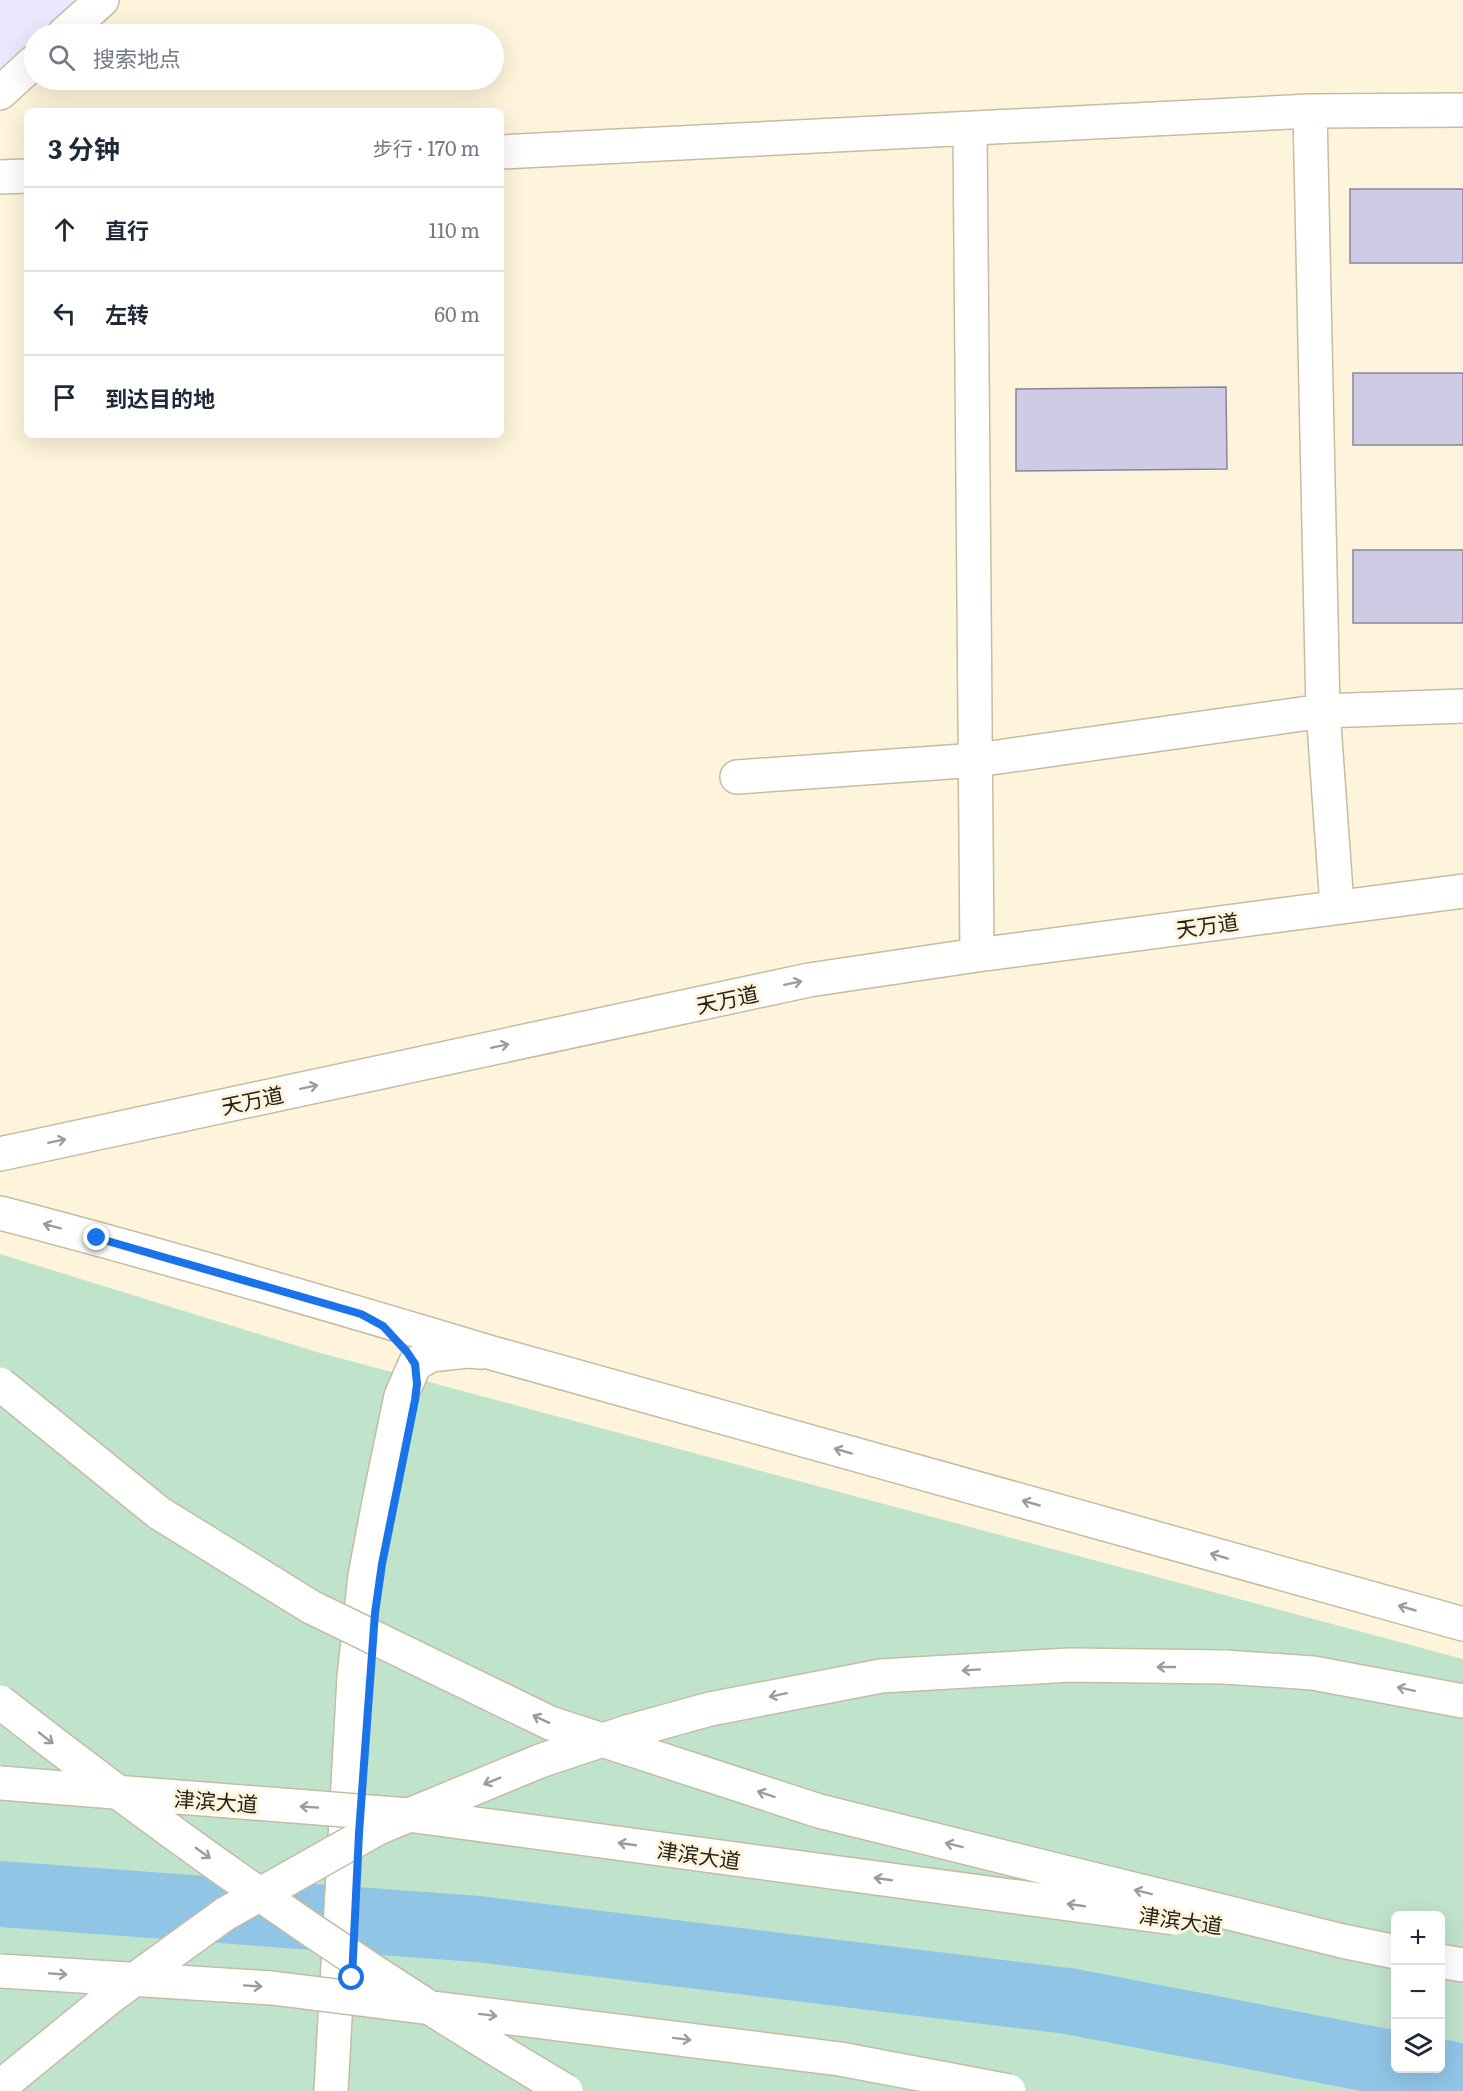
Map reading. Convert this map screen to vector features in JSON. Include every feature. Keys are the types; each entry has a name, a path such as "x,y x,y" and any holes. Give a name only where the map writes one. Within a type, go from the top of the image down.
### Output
{"main road":[{"path":"75,24 102,0"},
{"path":"0,93 24,71"},
{"path":"1310,111 1323,711 1337,906"},
{"path":"504,152 1310,111 1463,111"},
{"path":"970,129 977,955"},
{"path":"0,177 24,176"},
{"path":"737,777 977,760 1323,711 1463,706"},
{"name":"天万道","path":"0,1154 809,980 1337,906 1463,891"},
{"path":"0,1213 97,1238 492,1353 1463,1624"},
{"path":"361,1314 383,1326 395,1337 415,1364"},
{"path":"331,2091 344,1977 352,1833 354,1677 365,1576 401,1396 415,1364 431,1355 466,1351 492,1353"},
{"path":"0,1384 169,1519 311,1607 550,1723 819,1811 1342,1941"},
{"path":"0,2087 109,1998 225,1914 378,1828 540,1761 627,1732 710,1709 881,1676 1070,1665 1225,1667 1313,1673 1463,1701"},
{"path":"0,1702 60,1749 288,1915 480,2041 566,2091"},
{"name":"津滨大道","path":"0,1783 408,1815 1342,1941 1391,1951"},
{"path":"1445,1962 1463,1965"},
{"path":"0,1971 272,1988 840,2059 1009,2091"},
{"path":"344,1977 346,2091"}],"shaded area":[{"path":"0,0 98,0 71,24 24,24 24,67 0,89"}],"green space":[{"path":"0,1254 317,1352 1463,1659 1463,2091 0,2091"}],"building":[{"path":"1350,189 1463,189 1463,263 1350,263"},
{"path":"1353,373 1463,373 1463,445 1353,445"},
{"path":"1226,387 1227,469 1016,471 1016,389"},
{"path":"1353,550 1463,550 1463,623 1353,623"}],"waterway":[{"path":"0,1894 478,1929 1068,2001 1391,2063"},
{"path":"1444,2073 1463,2077"}],"route":[{"path":"97,1238 361,1314 383,1326 395,1337 415,1364 417,1384 415,1400 395,1493 375,1613 359,1833 352,1978"}]}
